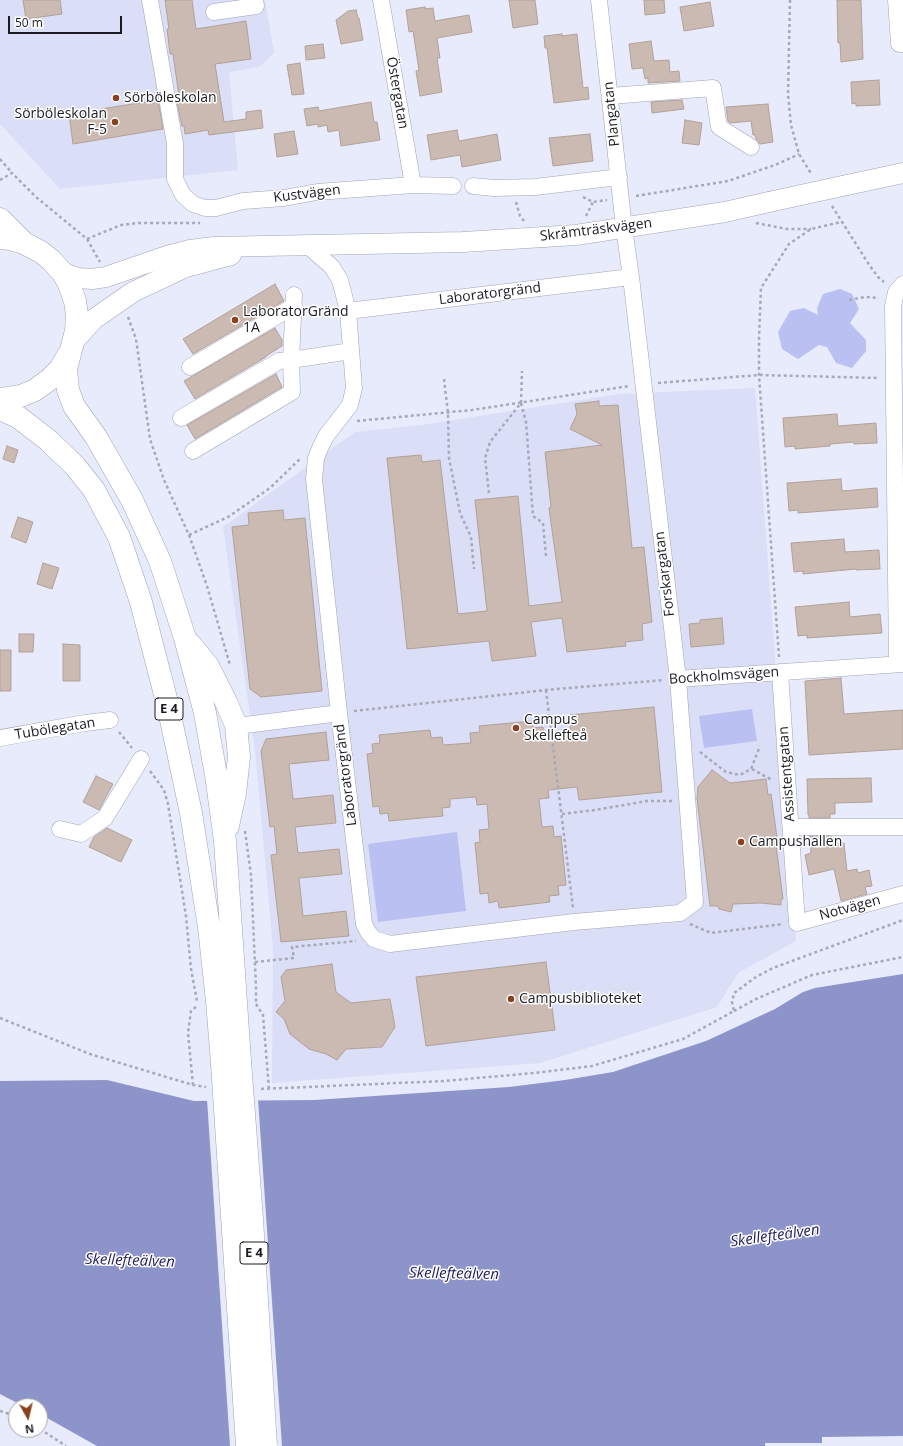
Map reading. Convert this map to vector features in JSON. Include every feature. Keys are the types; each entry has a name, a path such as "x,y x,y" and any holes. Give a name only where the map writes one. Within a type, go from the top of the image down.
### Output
{"highway":[{"path":"0,219 24,243"},
{"path":"0,238 24,243 41,252 51,260 69,284 75,301 77,315 73,344 60,369 35,390 21,396 0,399"},
{"name":"E 4","path":"73,344 66,369 68,390 74,406 96,437 132,500 160,561 185,638 206,721 216,775 225,841 231,1062 247,1446"},
{"name":"E 4","path":"0,409 18,417 48,440 75,466 94,490 119,537 141,602 168,706 190,813 209,927 218,1000 231,1062 252,1219 266,1446"},
{"path":"185,638 208,666 236,725 239,757 235,794 225,841"}],"main road":[{"name":"Skråmträskvägen","path":"63,274 78,278 92,279 106,277 167,256 190,250 214,247 470,242 576,235 725,212 903,173"},
{"name":"Skråmträskvägen","path":"73,344 94,319 110,307 133,292 179,270 225,257 283,245"}],"street":[{"name":"Kustvägen","path":"150,0 174,144 175,179 183,195 193,204 205,208 216,208 243,201 284,198 317,192 413,185 453,186"},
{"path":"214,12 256,6 256,0"},
{"name":"Östergatan","path":"381,0 413,185"},
{"name":"Plangatan","path":"599,0 624,228"},
{"path":"896,0 901,44"},
{"path":"610,96 714,88 719,127 750,147"},
{"path":"473,186 494,188 535,187 619,177"},
{"name":"Forskargatan","path":"624,228 678,679 695,902 680,913"},
{"name":"Laboratorgränd","path":"307,245 332,267 340,280 348,311 354,388 350,405 326,436 317,455 314,479 339,713 364,924 374,939"},
{"name":"Laboratorgränd","path":"348,311 631,277"},
{"path":"899,288 892,306 900,604 900,664"},
{"path":"190,367 294,300 291,360 292,392 193,451"},
{"path":"181,418 279,361 351,351"},
{"name":"Bockholmsvägen","path":"678,679 900,664"},
{"name":"Assistentgatan","path":"780,672 797,923"},
{"path":"236,725 238,726 339,713"},
{"name":"Tubölegatan","path":"0,738 110,720"},
{"path":"60,829 81,834 105,818 141,759"},
{"path":"791,827 903,827"},
{"name":"Notvägen","path":"797,923 903,894"},
{"path":"374,939 390,944 574,922 680,913"}],"path":[{"path":"790,0 788,94 791,125 799,154 808,167"},
{"path":"636,196 728,181 775,165 799,154"},
{"path":"0,159 36,197 87,239 101,264"},
{"path":"0,180 12,173"},
{"path":"577,194 593,202 606,200"},
{"path":"835,212 878,277 899,288"},
{"path":"749,222 787,229 811,229 841,222"},
{"path":"780,672 759,375 761,288 789,244 811,229"},
{"path":"848,300 865,297 879,298"},
{"path":"522,371 521,403 526,422 533,516 543,523 546,556"},
{"path":"652,384 759,375 893,378"},
{"path":"444,380 448,413 449,458 460,513 471,537 474,569"},
{"path":"341,417 358,421 448,413 632,386"},
{"path":"489,493 485,458 490,442 521,403"},
{"path":"188,535 228,517 270,488 299,459 317,455"},
{"name":"Bockholmsvägen","path":"339,713 546,690 678,679"},
{"path":"546,690 574,922"},
{"path":"110,720 164,790 168,804 186,916 191,969 199,1011"},
{"path":"682,738 707,759 726,772 740,775 751,769 760,746"},
{"path":"751,769 788,788"},
{"path":"562,814 647,801 687,801"},
{"path":"680,913 684,922 711,933 797,923"},
{"path":"734,1012 732,1002 734,993 756,976 773,968 903,920"},
{"path":"255,962 294,958 292,947 374,939"},
{"path":"258,1090 444,1081 592,1066 683,1039 756,999 812,975 903,957"},
{"path":"256,1004 263,1016 269,1089"},
{"path":"193,1085 188,1033 191,1012 198,1005"},
{"path":"0,1018 90,1054 193,1085 213,1087"},
{"path":"48,1434 66,1446"}],"shaded area":[{"name":"Sörböleskolan","path":"0,0 265,0 274,53 259,67 229,72 238,170 60,189 0,124"},
{"path":"840,289 852,294 859,309 850,323 866,340 866,351 852,368 836,363 827,347 819,345 798,359 782,349 778,332 790,311 804,308 818,315 817,308 823,294"},
{"name":"Campus Skellefteå","path":"755,388 796,941 738,973 717,1007 540,1063 272,1083 273,948 255,750 223,527 355,432 422,425 619,394"},
{"path":"752,709 757,741 704,748 699,716"},
{"path":"457,832 466,911 378,922 368,844"}],"water":[{"name":"Skellefteälven","path":"903,974 903,1436 822,1437 822,1443 765,1443 765,1446 97,1446 48,1418 48,1398 8,1398 0,1394 0,1081 107,1080 194,1101 315,1100 509,1087 613,1072 706,1041 775,1009 803,992 815,988"}],"pier":[{"path":"207,1099 258,1099 282,1446 230,1446"}],"building":[{"path":"23,0 60,0 62,14 26,19"},
{"path":"165,0 192,0 196,29 246,21 251,59 215,64 224,122 246,119 246,112 261,110 263,128 209,135 208,130 185,134 176,97 179,96 173,54 170,54 167,29 169,29"},
{"path":"509,0 535,0 538,24 513,28"},
{"path":"644,0 664,0 665,13 645,15"},
{"path":"837,0 861,0 863,59 841,62 840,43 838,43"},
{"path":"710,2 714,26 684,31 680,7"},
{"path":"425,7 425,9 433,8 435,21 469,15 472,32 437,38 440,58 437,58 442,92 420,96 416,71 419,70 413,31 409,32 406,10"},
{"path":"356,10 363,40 341,44 336,20 348,11"},
{"path":"562,34 562,36 577,34 583,88 588,87 589,99 554,103 544,36"},
{"path":"651,41 654,61 669,60 670,72 679,71 680,81 648,83 648,78 645,79 643,68 632,69 629,44"},
{"path":"323,44 325,58 306,60 305,46"},
{"path":"300,63 304,94 292,95 287,65"},
{"path":"879,80 880,105 856,106 856,103 852,104 851,82"},
{"name":"Sörböleskolan F-5","path":"158,100 163,129 73,144 69,114"},
{"path":"682,100 684,109 652,113 651,102"},
{"path":"371,102 374,122 377,122 380,140 341,146 339,130 328,132 327,125 318,127 318,124 307,126 304,109 318,107 319,111"},
{"path":"768,104 773,142 760,144 755,135 753,135 751,121 730,123 728,121 726,107"},
{"path":"685,120 702,123 699,145 682,143"},
{"path":"457,130 459,141 497,134 501,160 462,167 460,155 431,160 427,135"},
{"path":"294,131 298,154 277,157 274,134"},
{"path":"590,134 593,161 553,166 549,138"},
{"name":"LaboratorGränd 1A","path":"275,284 284,301 193,354 183,339"},
{"path":"275,328 282,340 282,346 195,399 184,381"},
{"path":"276,374 282,387 195,439 187,425"},
{"path":"599,401 599,406 618,405 632,548 644,547 652,622 642,624 643,640 625,642 626,646 567,652 562,618 531,622 536,656 492,661 489,641 407,649 387,458 421,455 422,462 440,460 458,614 487,611 475,500 518,496 529,606 562,602 549,508 551,507 545,452 602,445 570,429 577,414 575,404"},
{"path":"837,414 838,426 876,423 877,443 854,444 854,442 795,449 795,446 785,447 783,418"},
{"path":"7,446 18,450 14,463 3,459"},
{"path":"841,479 842,491 877,488 878,507 798,513 798,510 789,511 787,483"},
{"path":"283,510 284,520 305,518 322,691 261,697 250,689 232,527 249,525 248,513"},
{"path":"18,517 33,522 26,543 11,537"},
{"path":"844,539 845,552 879,550 880,569 856,569 803,574 803,571 794,572 791,543"},
{"path":"43,563 59,568 52,589 37,584"},
{"path":"849,602 850,617 880,614 882,633 807,638 807,635 798,636 795,607"},
{"path":"722,618 724,644 691,647 689,624 700,623 700,620"},
{"path":"19,634 34,634 33,652 19,652"},
{"path":"63,644 80,645 80,681 63,681"},
{"path":"0,650 11,650 11,691 0,691"},
{"path":"841,678 844,714 903,710 903,749 809,755 805,681"},
{"path":"654,707 662,792 579,800 577,787 548,790 549,798 539,799 542,827 553,826 554,837 561,836 566,885 558,886 559,895 549,896 550,902 499,908 498,901 489,903 488,893 480,894 475,843 480,842 479,830 489,829 487,804 477,805 476,797 450,799 450,807 442,808 443,816 389,821 388,813 380,814 379,806 373,807 367,754 373,753 372,744 380,743 379,735 430,730 431,738 442,737 443,745 471,743 470,733 480,732 479,726 532,721 533,728 543,727 544,737 571,735 569,715"},
{"path":"326,732 329,760 289,764 293,799 333,795 336,823 295,827 298,853 339,849 342,874 299,878 303,916 346,911 349,936 281,942 271,855 277,854 274,826 270,827 261,751 266,739"},
{"name":"Campushallen","path":"712,770 730,783 766,779 768,795 771,794 778,845 776,845 783,899 781,899 781,905 760,903 733,904 731,912 719,909 718,906 710,906 697,798 698,787"},
{"path":"96,776 113,784 99,810 83,802"},
{"path":"871,778 872,802 835,803 835,814 830,814 830,818 809,818 807,779"},
{"path":"107,828 132,840 121,862 89,847 94,837"},
{"path":"810,836 831,836 831,843 844,843 847,871 857,869 858,873 869,870 872,886 865,887 867,894 841,901 834,869 809,875 805,855 811,853"},
{"path":"546,962 555,1030 426,1046 416,977"},
{"path":"332,964 336,992 351,1003 390,999 395,1027 382,1047 346,1049 337,1060 326,1054 309,1049 290,1034 284,1019 276,1012 285,1001 281,977 286,970"}],"place":[{"name":"Sörböleskolan","path":"116,98"},
{"name":"Sörböleskolan F-5","path":"115,122"},
{"name":"LaboratorGränd 1A","path":"235,320"},
{"name":"Campus Skellefteå","path":"516,728"},
{"name":"Campushallen","path":"741,842"},
{"name":"Campusbiblioteket","path":"511,999"}]}
